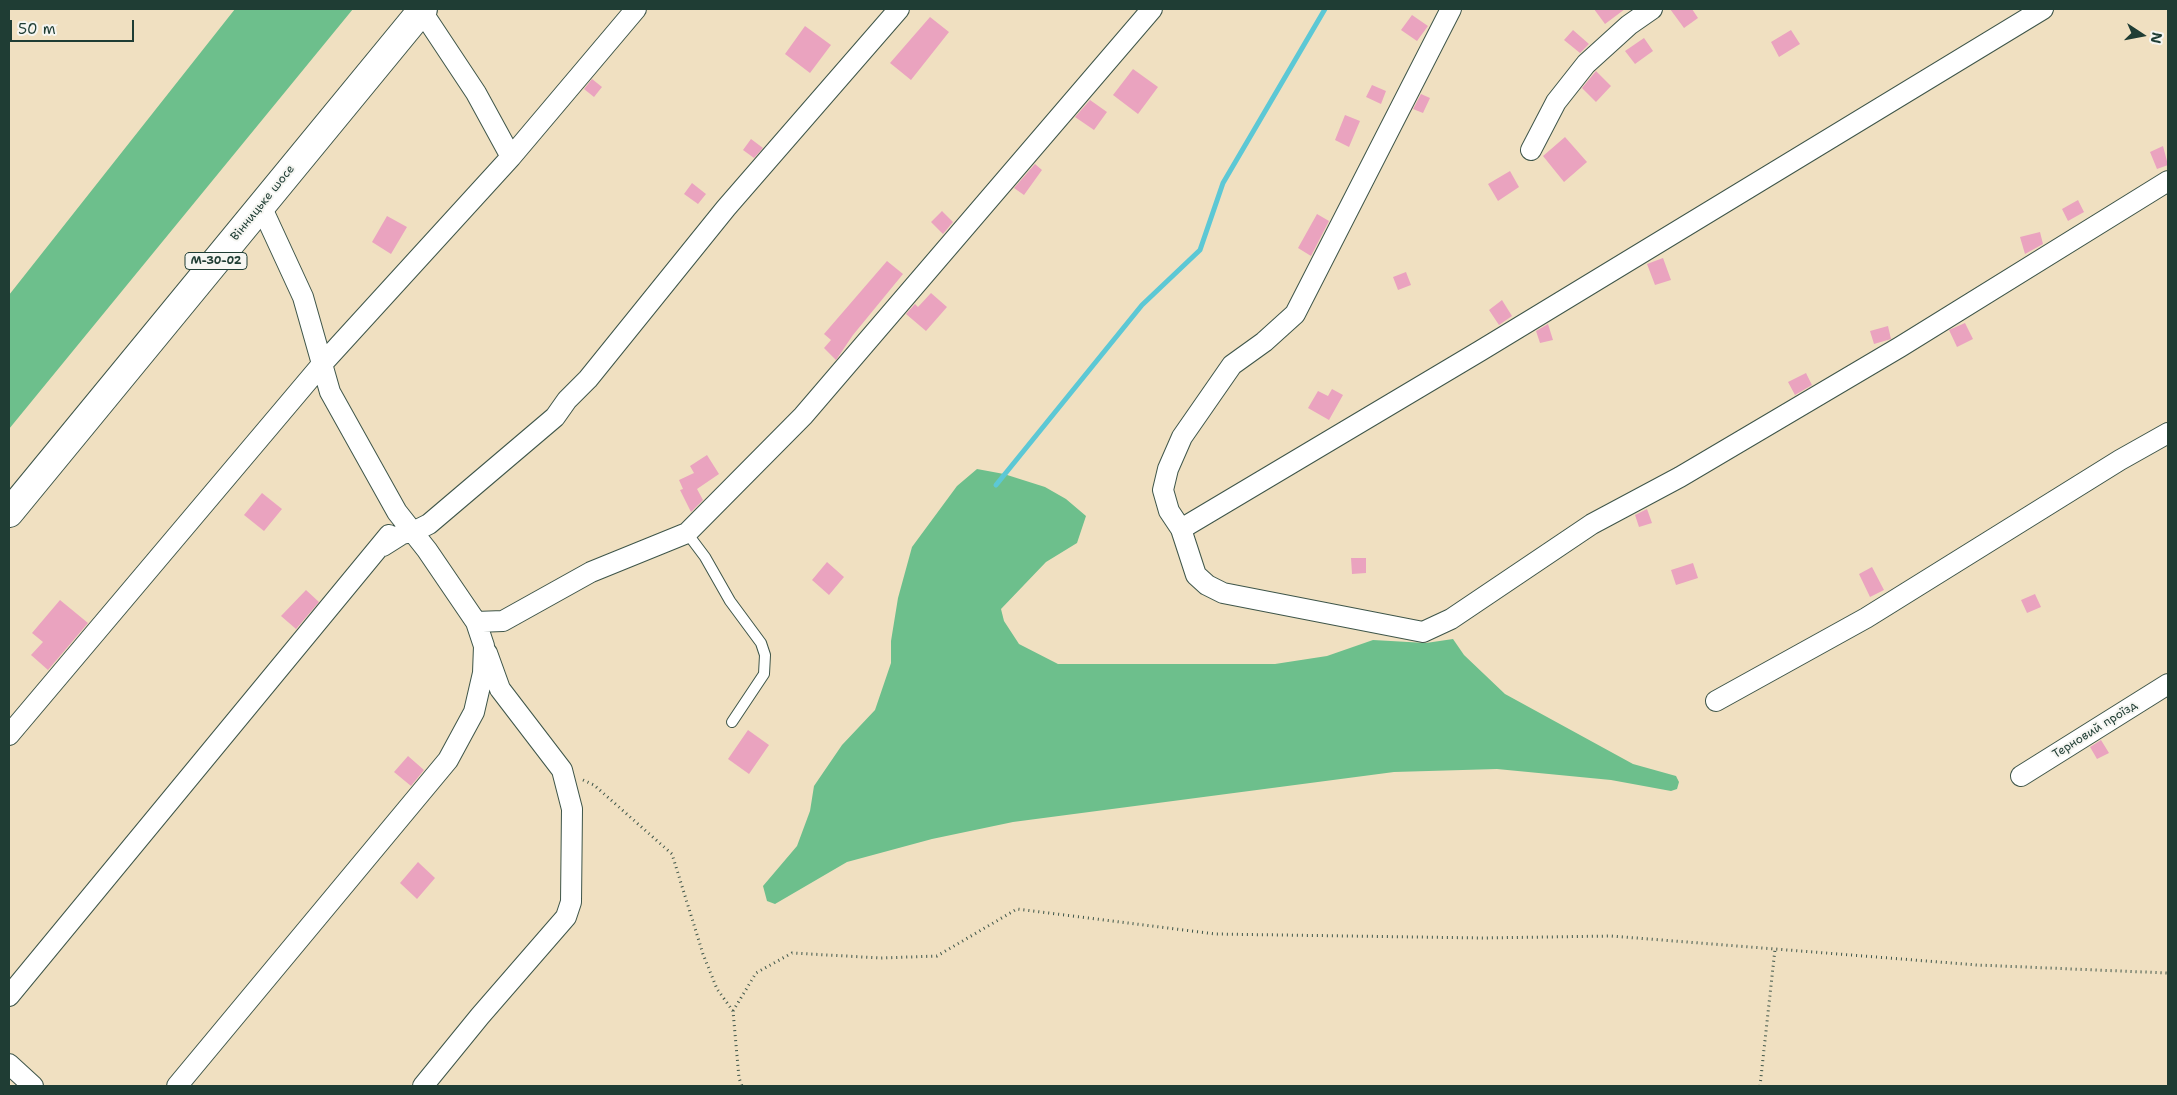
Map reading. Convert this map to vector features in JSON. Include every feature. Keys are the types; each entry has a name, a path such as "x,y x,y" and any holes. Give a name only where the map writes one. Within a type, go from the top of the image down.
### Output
{"main road":[{"name":"Вінницьке шосе","path":"9,513 422,9"}],"street":[{"path":"422,9 476,93 512,157"},
{"path":"9,736 267,432 323,363 512,157 636,9"},
{"path":"383,546 402,534 413,532 429,524 555,417 567,400 588,380 726,208 899,9"},
{"path":"476,622 503,621 591,572 687,533 803,416 1152,9"},
{"path":"1451,9 1295,314 1264,342 1232,365 1182,438 1168,469 1163,490 1168,511 1180,529 1196,575 1207,585 1223,593 1423,632 1451,619 1592,524 1680,477 1900,347 2168,181"},
{"path":"1531,150 1556,102 1586,64 1629,25 1652,9"},
{"path":"1180,529 1480,351 2043,9"},
{"path":"260,206 303,297 330,392 397,512 476,622 500,688 562,770 572,809 571,902 566,917 480,1016 423,1086"},
{"path":"1716,701 1866,618 2120,460 2168,433"},
{"path":"9,996 383,546 393,529 397,512"},
{"path":"177,1086 448,760 474,712 483,673 484,646"},
{"name":"Терновий проїзд","path":"2021,776 2168,684"},
{"path":"9,1064 33,1086"}],"lane":[{"path":"687,533 705,557 730,601 761,643 765,655 764,674 732,722"}],"path":[{"path":"562,770 594,785 672,854 703,954 718,989 733,1011 739,1078 742,1086"},
{"path":"733,1011 756,973 792,953 881,958 936,956 1017,909 1215,934 1482,938 1610,936 1977,965 2168,973"},
{"path":"1760,1086 1775,949"}],"green space":[{"path":"235,9 353,9 9,429 9,295"},
{"path":"977,469 1004,474 1045,487 1066,499 1086,516 1077,543 1046,562 1001,609 1004,621 1019,644 1058,664 1275,664 1327,656 1373,640 1426,643 1453,639 1464,655 1505,694 1633,764 1676,776 1679,782 1677,789 1671,791 1611,780 1497,769 1394,772 1013,822 932,839 847,862 775,904 767,901 763,886 797,846 810,811 814,786 842,745 875,710 891,663 891,641 898,598 912,547 957,486"}],"building":[{"path":"1594,9 1625,9 1605,24"},
{"path":"1670,9 1692,9 1698,18 1684,28"},
{"path":"1412,15 1428,26 1417,41 1401,30"},
{"path":"930,17 949,32 911,80 890,63"},
{"path":"805,26 831,45 810,73 785,54"},
{"path":"1573,30 1589,44 1580,53 1564,40"},
{"path":"1791,30 1800,44 1779,57 1771,42"},
{"path":"1644,38 1653,51 1635,64 1625,51"},
{"path":"1133,69 1158,87 1138,114 1113,95"},
{"path":"1596,71 1611,86 1596,102 1582,88"},
{"path":"592,79 602,87 594,97 584,89"},
{"path":"1372,85 1386,91 1381,104 1366,97"},
{"path":"1421,94 1430,98 1423,113 1413,109"},
{"path":"1090,100 1107,112 1094,130 1075,117"},
{"path":"1345,115 1360,121 1349,147 1335,140"},
{"path":"1565,137 1587,162 1564,182 1543,156"},
{"path":"751,139 763,148 754,158 743,150"},
{"path":"2163,146 2168,165 2157,169 2150,152"},
{"path":"1035,164 1042,170 1024,195 1014,188"},
{"path":"1510,171 1519,187 1498,201 1488,184"},
{"path":"692,183 706,194 698,204 684,194"},
{"path":"2078,200 2084,212 2068,221 2062,209"},
{"path":"942,211 953,222 943,234 931,222"},
{"path":"1317,214 1329,221 1311,256 1298,248"},
{"path":"387,216 407,227 391,254 372,242"},
{"path":"2040,232 2043,244 2025,254 2020,237"},
{"path":"1663,258 1671,280 1655,285 1647,264"},
{"path":"887,261 903,274 853,335 836,360 824,348 831,340 824,334"},
{"path":"1406,272 1411,285 1398,290 1393,277"},
{"path":"931,293 947,307 926,331 906,314 915,304 918,307"},
{"path":"1502,300 1512,316 1499,325 1489,310"},
{"path":"1965,323 1973,339 1957,347 1949,330"},
{"path":"1548,324 1553,340 1540,343 1536,331"},
{"path":"1888,326 1891,339 1874,344 1870,331"},
{"path":"1806,373 1812,385 1795,395 1788,382"},
{"path":"1332,389 1343,395 1329,420 1308,408 1318,391 1328,396"},
{"path":"707,455 719,474 697,489 703,500 691,512 680,490 683,489 679,480 694,473 690,466"},
{"path":"262,493 282,509 264,531 244,515"},
{"path":"1647,509 1652,523 1639,527 1635,515"},
{"path":"1351,558 1366,558 1366,573 1352,574"},
{"path":"827,562 844,577 829,595 812,580"},
{"path":"1693,563 1698,578 1676,585 1671,570"},
{"path":"1872,567 1884,590 1870,597 1859,574"},
{"path":"306,590 319,602 296,629 281,616"},
{"path":"2035,594 2041,607 2027,613 2021,600"},
{"path":"60,600 88,623 48,670 31,655 43,642 32,633"},
{"path":"748,730 769,745 749,774 728,759"},
{"path":"2101,740 2109,753 2097,759 2090,747"},
{"path":"408,756 424,770 411,786 394,772"},
{"path":"418,862 435,878 417,899 400,883"}],"waterway":[{"path":"996,485 1142,305 1200,250 1223,183 1325,9"}]}
